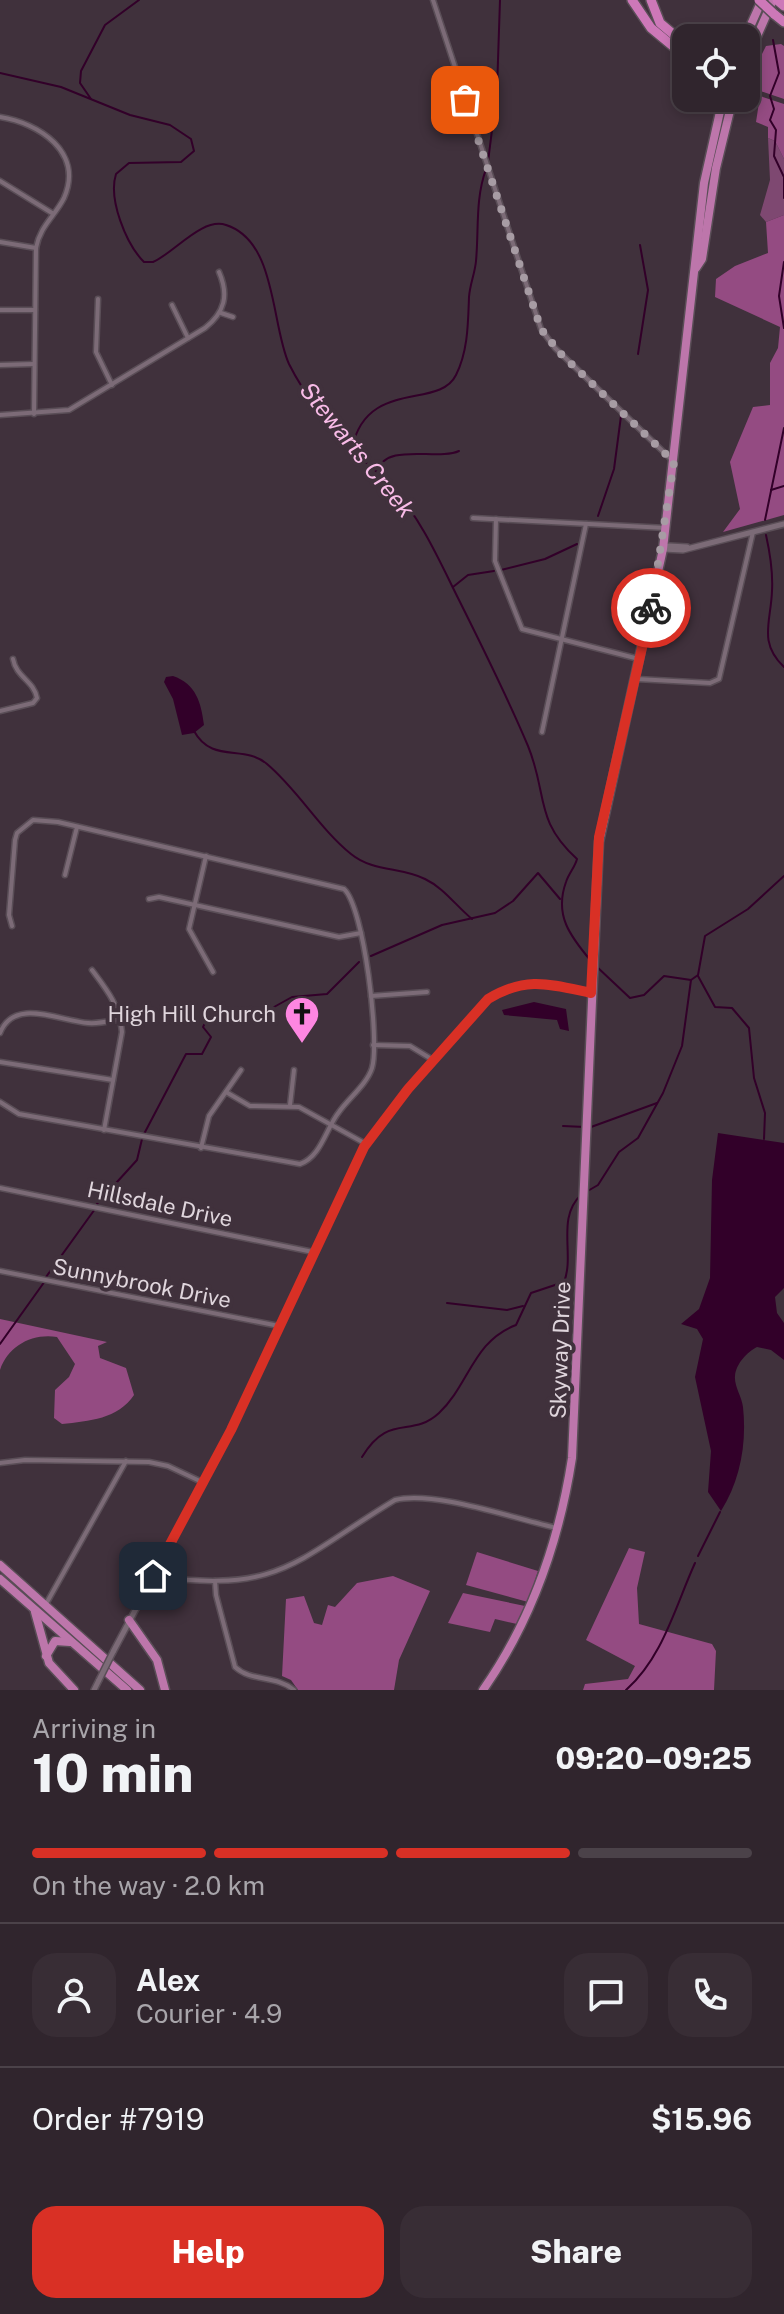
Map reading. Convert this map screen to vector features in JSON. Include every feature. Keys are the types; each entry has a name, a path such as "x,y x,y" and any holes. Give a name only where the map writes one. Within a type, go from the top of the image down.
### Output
{"highway":[{"path":"632,0 651,28 672,45"},
{"path":"651,0 657,20 672,33"},
{"path":"751,24 760,0 784,22"},
{"path":"760,35 778,2"},
{"path":"696,268 704,183 720,112"},
{"path":"696,268 702,259 718,159 730,112"},
{"name":"Skyway Drive","path":"483,1690 527,1614 558,1529 575,1428 599,837 663,549 696,268"},
{"path":"0,1565 140,1690"},
{"path":"0,1579 127,1690"},
{"path":"32,1607 47,1653 74,1690"},
{"path":"129,1620 157,1660 163,1679 162,1690"},
{"path":"47,1653 55,1641 71,1642"}],"street":[{"path":"433,0 541,329 560,353 674,462"},
{"path":"0,117 25,122 51,138 66,157 66,191 41,231 36,248 34,414"},
{"path":"0,181 52,213"},
{"path":"0,242 36,248"},
{"path":"0,415 69,410 188,338 221,313 225,293 219,272"},
{"path":"98,299 96,352 112,385"},
{"path":"172,305 188,338"},
{"path":"0,310 35,310"},
{"path":"221,313 233,317"},
{"path":"0,365 34,364"},
{"path":"473,518 666,528"},
{"path":"496,519 495,561 524,631 639,659"},
{"path":"542,732 586,524"},
{"path":"663,549 668,552 688,548 784,524"},
{"path":"635,678 710,683 719,679 753,532"},
{"path":"0,711 33,703 37,698 30,683 15,670 13,659"},
{"path":"0,1102 19,1114 300,1164 314,1156 331,1124 372,1070 371,996 355,907 344,889 77,827 33,820 17,833 9,911 12,926"},
{"path":"65,875 77,827"},
{"path":"206,856 189,929 213,972"},
{"path":"149,899 159,897 339,937 361,933"},
{"path":"92,970 117,1005 121,1019 104,1130"},
{"path":"94,1690 204,1483 366,1144 482,1004 506,988 530,983 591,993"},
{"path":"371,996 427,992"},
{"path":"0,1033 4,1023 18,1014 85,1023 121,1019"},
{"path":"373,1045 410,1046 433,1060"},
{"path":"0,1062 113,1080"},
{"path":"201,1148 206,1123 241,1070"},
{"path":"290,1105 294,1070"},
{"path":"226,1092 250,1106 290,1105 366,1144"},
{"name":"Hillsdale Drive","path":"0,1188 313,1252"},
{"name":"Sunnybrook Drive","path":"0,1271 279,1326"},
{"path":"0,1463 25,1460 126,1461 168,1466 204,1483"},
{"path":"46,1604 126,1461"},
{"path":"153,1576 238,1581 275,1574 310,1558 395,1500 407,1497 429,1498 558,1529"},
{"path":"215,1581 235,1667 248,1675 284,1682 294,1690"}],"shaded area":[{"path":"766,46 784,46 784,99 760,91 760,58"},
{"path":"760,96 784,104 784,159 775,141 768,138 768,127 756,122 760,112"},
{"path":"768,138 775,141 784,159 784,215 766,222 760,215 770,180"},
{"path":"784,215 784,515 723,532 740,509 730,462 753,407 770,405 770,363 778,348 780,327 715,297 716,279 735,266 768,253 766,222"},
{"path":"173,676 187,684 199,701 204,725 194,733 182,735 173,699 164,682 166,677"},
{"path":"534,1002 566,1009 569,1031 560,1029 557,1020 504,1015 502,1010"},
{"path":"718,1133 784,1143 784,1288 775,1297 777,1313 784,1323 784,1360 771,1350 757,1347 737,1367 735,1380 743,1407 743,1448 733,1487 721,1511 708,1492 711,1451 695,1377 703,1339 697,1329 681,1324 699,1309 710,1278 712,1180"},
{"path":"0,1319 107,1342 98,1346 100,1358 126,1368 134,1395 111,1414 62,1424 54,1418 55,1390 69,1377 75,1364 57,1337 48,1336 22,1343 9,1354 0,1370"},
{"path":"629,1548 645,1552 637,1588 639,1624 712,1644 716,1651 714,1690 583,1690 585,1684 628,1679 635,1666 586,1640"},
{"path":"477,1552 538,1571 528,1602 466,1585"},
{"path":"393,1576 430,1591 399,1660 394,1690 298,1690 291,1680 282,1676 286,1599 304,1596 314,1623 322,1625 328,1605 335,1607 357,1583"},
{"path":"463,1593 525,1606 517,1624 495,1619 490,1632 448,1623"}],"waterway":[{"path":"91,99 80,83 81,71 105,25 139,0"},
{"path":"488,162 497,90 500,0"},
{"path":"773,40 779,73 770,96 774,109 770,120 776,130 774,156 784,177"},
{"name":"Stewarts Creek","path":"0,73 61,87 130,115 170,125 191,139 194,151 181,162 129,163 116,174 114,196 125,233 144,262 153,262 198,231 217,224 243,234 255,248 264,266 283,347 295,375 336,432 389,484 413,514 503,690 534,763 548,819 563,845 577,859 563,894 563,915 571,934 591,961"},
{"path":"352,448 360,426 372,412 387,403 435,391 447,385 456,375 467,337 479,203 486,169"},
{"path":"784,178 784,198"},
{"path":"638,354 648,290 640,245"},
{"path":"784,262 779,296 784,328"},
{"path":"598,516 614,469 621,416"},
{"path":"765,520 784,428"},
{"path":"378,471 383,462 391,457 459,451"},
{"path":"771,490 784,486"},
{"path":"766,535 772,578 769,640 771,649 784,667"},
{"path":"501,570 545,559 577,544"},
{"path":"453,587 468,575 494,571"},
{"path":"194,731 210,747 248,755 267,764 351,854 368,864 425,879 444,892 472,919"},
{"path":"371,956 442,925 495,913 513,901 538,873 560,899"},
{"name":"Stewarts Creek","path":"596,966 630,998 644,995 664,976 691,980 698,975 705,936 748,909 784,876"},
{"path":"144,1134 186,1054 202,1054 211,1037 203,1027 207,1020 221,1015 264,1020 274,1007 292,997 327,994 359,962"},
{"path":"698,976 715,1007 732,1008 749,1028 754,1078 765,1113 764,1139"},
{"path":"586,1192 598,1185 619,1152 638,1138 663,1093 682,1046 691,980"},
{"path":"591,1127 657,1103"},
{"path":"563,1126 585,1127"},
{"path":"97,1204 137,1160 142,1139"},
{"path":"362,1457 381,1435 419,1425 439,1413 458,1390 481,1352 502,1332 516,1325 531,1293 564,1282 569,1214 581,1195"},
{"path":"46,1277 95,1209"},
{"path":"0,1344 45,1281"},
{"path":"447,1303 507,1310 523,1306"},
{"path":"698,1556 720,1512"},
{"path":"626,1690 659,1647 695,1563"}],"way so far":[{"path":"465,100 541,329 560,353 674,462 663,549 651,608"}],"place":[{"name":"High Hill Church","path":"302,1045"}],"route":[{"path":"153,1576 236,1418 351,1170 381,1123 475,1010 488,999 506,988 530,983 591,993 599,837 651,608"}]}
